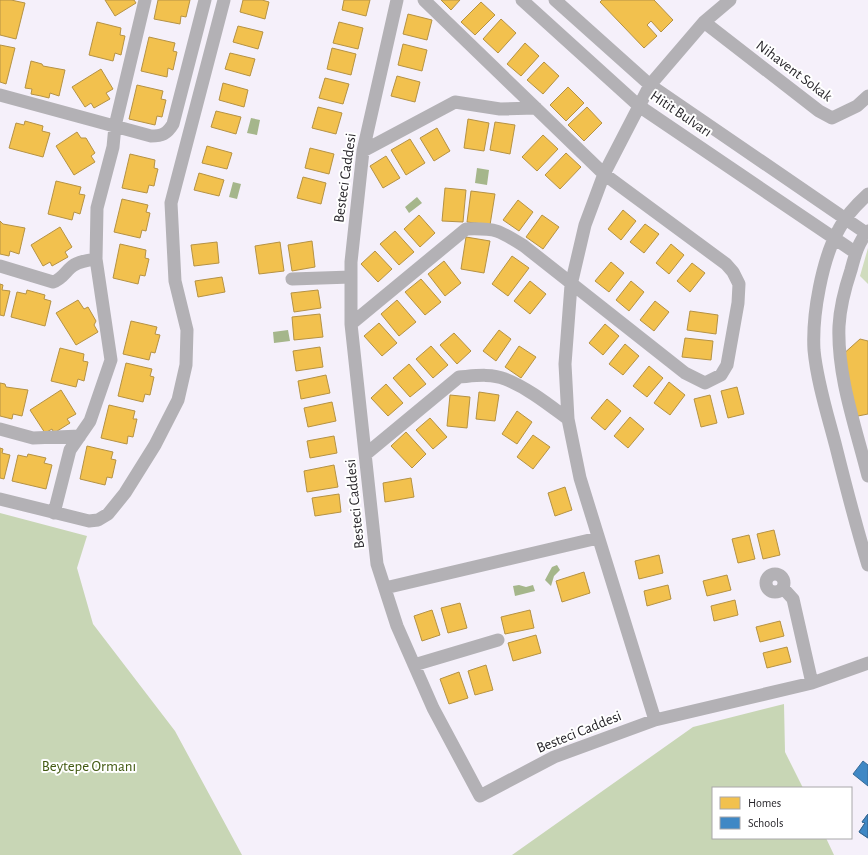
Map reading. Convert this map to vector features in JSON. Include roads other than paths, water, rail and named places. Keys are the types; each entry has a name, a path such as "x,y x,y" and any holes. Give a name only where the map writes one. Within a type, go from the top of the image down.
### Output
{"street":[{"path":"54,513 70,450 90,421 112,360 96,259 97,208 113,147 115,126 145,0"},
{"path":"0,95 150,136 160,136 168,132 173,124 205,0"},
{"path":"0,499 89,521 98,520 108,514 125,493 155,445 178,400 186,365 187,330 175,281 171,203 224,0"},
{"name":"Besteci Caddesi","path":"397,0 363,150 351,262 351,324 377,564 397,626 433,708 480,796 554,757 655,720"},
{"path":"351,324 466,229 486,228 501,231 524,246 571,285 685,373 705,382 721,375 727,365 740,284 733,272 726,264 604,174 424,0"},
{"name":"Hitit Bulvarı","path":"522,0 639,106 856,253"},
{"name":"Hitit Bulvarı","path":"555,0 650,85 844,220 867,232"},
{"path":"730,0 704,22 650,85 604,174 585,225 571,285 565,364 568,419 580,478 655,720 812,683 868,663"},
{"name":"Nihavent Sokak","path":"704,22 819,111 832,118 857,106 868,96"},
{"path":"363,150 455,102 500,109 536,108"},
{"path":"868,194 853,208 844,220 835,238 822,277 814,323 815,352 828,413 868,565"},
{"path":"867,232 860,242 856,253 841,304 839,327 840,350 848,394 868,476"},
{"path":"0,266 53,282 58,280 72,266 80,262 96,259"},
{"path":"292,279 351,277"},
{"path":"366,454 459,377 478,375 504,378 530,393 568,419"},
{"path":"0,429 33,438 80,436"},
{"path":"385,588 598,538"},
{"path":"783,588 793,599 812,683"},
{"path":"414,665 498,640"}],"park label":[{"name":"Beytepe Ormanı","path":"89,766"}]}
